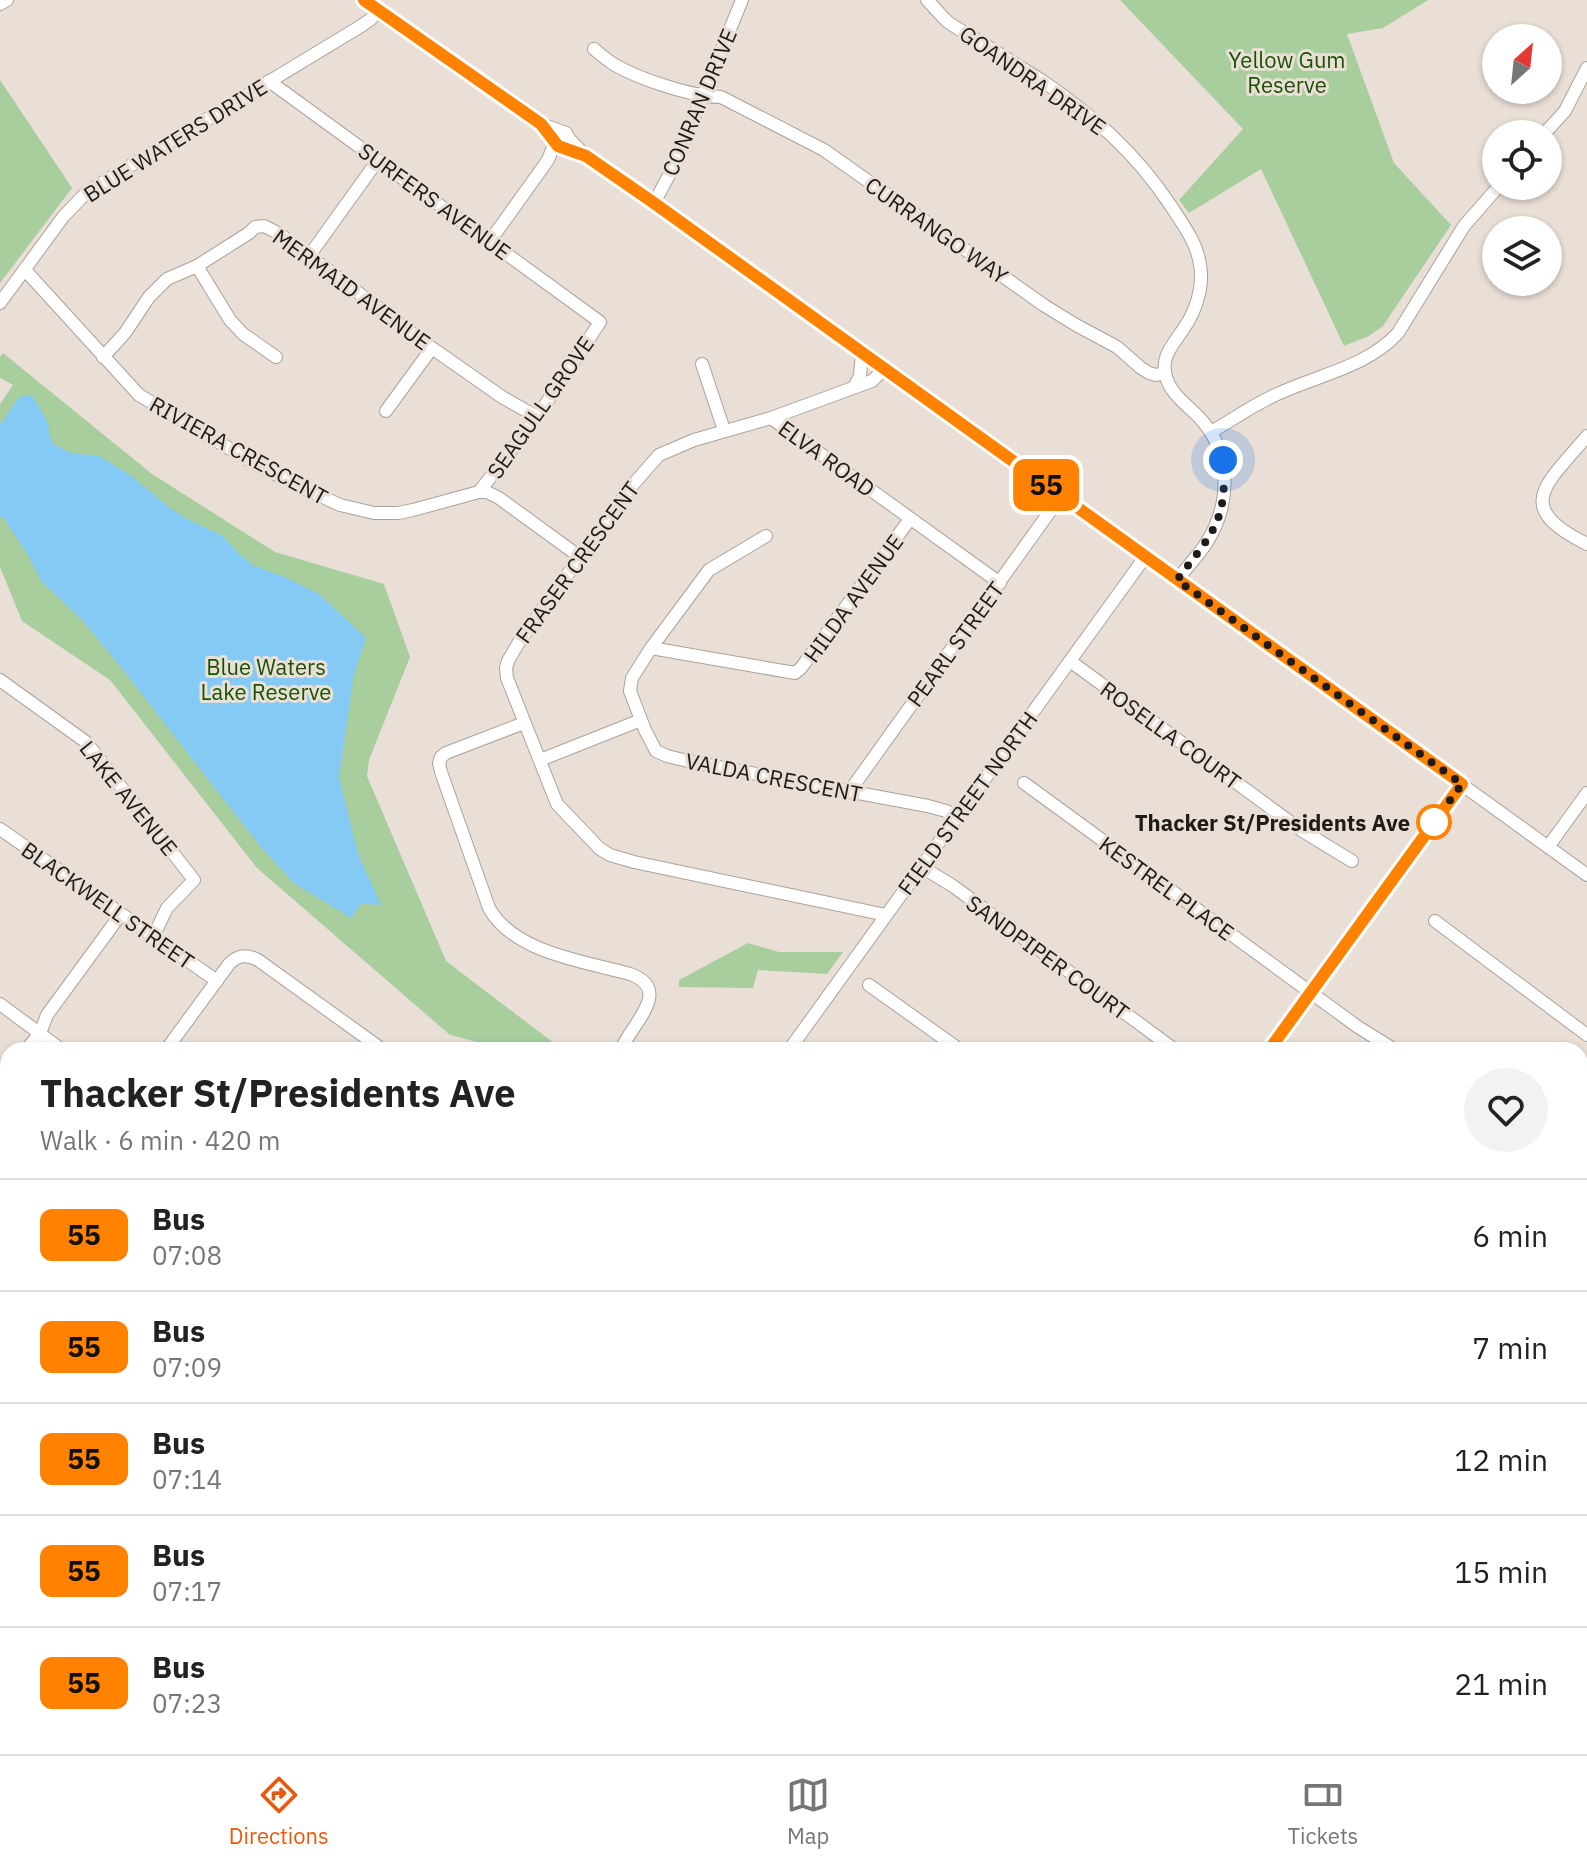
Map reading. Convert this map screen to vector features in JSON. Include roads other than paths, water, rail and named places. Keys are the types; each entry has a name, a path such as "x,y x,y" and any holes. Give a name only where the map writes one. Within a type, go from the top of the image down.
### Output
{"street":[{"path":"0,4 7,0"},
{"path":"365,0 885,368 1587,875"},
{"name":"CONRAN DRIVE","path":"654,203 674,166 742,0"},
{"name":"GOANDRA DRIVE","path":"927,0 948,22 1042,81 1112,134 1163,195 1190,235 1201,267 1200,285 1189,320 1165,358 1165,373"},
{"name":"BLUE WATERS DRIVE","path":"0,303 70,209 87,192 361,26 378,10"},
{"name":"CURRANGO WAY","path":"594,49 632,74 703,97 721,97 824,150 1045,306 1117,347 1149,373 1165,373"},
{"path":"1557,120 1565,111 1587,68"},
{"name":"SURFERS AVENUE","path":"269,81 600,322"},
{"path":"490,241 561,141"},
{"path":"309,256 378,160"},
{"path":"1211,432 1277,393 1365,359 1384,347 1398,333 1464,226 1487,200"},
{"name":"MERMAID AVENUE","path":"103,357 125,333 149,297 167,279 197,266 255,227 264,226 502,397 537,417"},
{"path":"197,266 230,320 243,334 276,357"},
{"name":"RIVIERA CRESCENT","path":"25,270 139,395 259,466 340,505 374,513 398,513 479,492"},
{"name":"SEAGULL GROVE","path":"479,492 537,417 600,322"},
{"path":"386,411 432,348"},
{"path":"854,387 860,376 862,352"},
{"path":"702,364 724,430"},
{"name":"FRASER CRESCENT","path":"885,368 872,381 659,455 635,481 580,557 519,642 506,668 507,678 557,804 591,841 610,855 886,915"},
{"path":"1165,373 1172,391 1191,407 1211,432 1223,460 1225,489 1220,517 1206,544 1177,580"},
{"name":"ELVA ROAD","path":"771,418 1000,583"},
{"path":"1587,436 1547,483 1542,495 1548,519 1560,530 1587,544"},
{"path":"479,492 494,494 580,557"},
{"name":"PEARL STREET","path":"849,792 1061,496"},
{"name":"HILDA AVENUE","path":"651,648 795,673 910,519"},
{"name":"VALDA CRESCENT","path":"766,536 709,570 636,670 630,691 656,751 667,756 928,806 957,816"},
{"name":"FIELD STREET NORTH","path":"795,1042 1145,557"},
{"name":"ROSELLA COURT","path":"1070,661 1301,830 1352,861"},
{"name":"LAKE AVENUE","path":"0,680 86,742 194,880 167,908 153,937"},
{"path":"540,760 641,720"},
{"path":"524,723 446,753 439,763 441,772 496,920 515,936 549,952 637,976 648,985 647,1007 626,1042"},
{"name":"KESTREL PLACE","path":"1024,783 1310,993 1382,1042"},
{"path":"1274,1042 1462,784"},
{"path":"1548,847 1587,793"},
{"name":"BLACKWELL STREET","path":"2,836 217,981"},
{"name":"SANDPIPER COURT","path":"920,866 953,886 1164,1042"},
{"path":"33,1042 47,1015 121,914"},
{"path":"1435,921 1587,1035"},
{"path":"172,1042 233,959 244,956 258,960 372,1042"},
{"path":"869,985 949,1042"},
{"path":"0,1004 52,1042"}],"water":[{"name":"Blue Waters Lake Reserve","path":"32,395 48,423 53,444 71,453 99,456 130,475 170,508 223,536 254,566 319,594 366,638 354,674 339,777 358,854 381,905 361,904 351,918 294,883 260,846 82,620 42,582 29,557 0,516 0,425 19,397"}],"place":[{"name":"Thacker St/Presidents Ave","path":"1434,822"}],"park label":[{"name":"Yellow Gum Reserve","path":"1287,72"}]}
